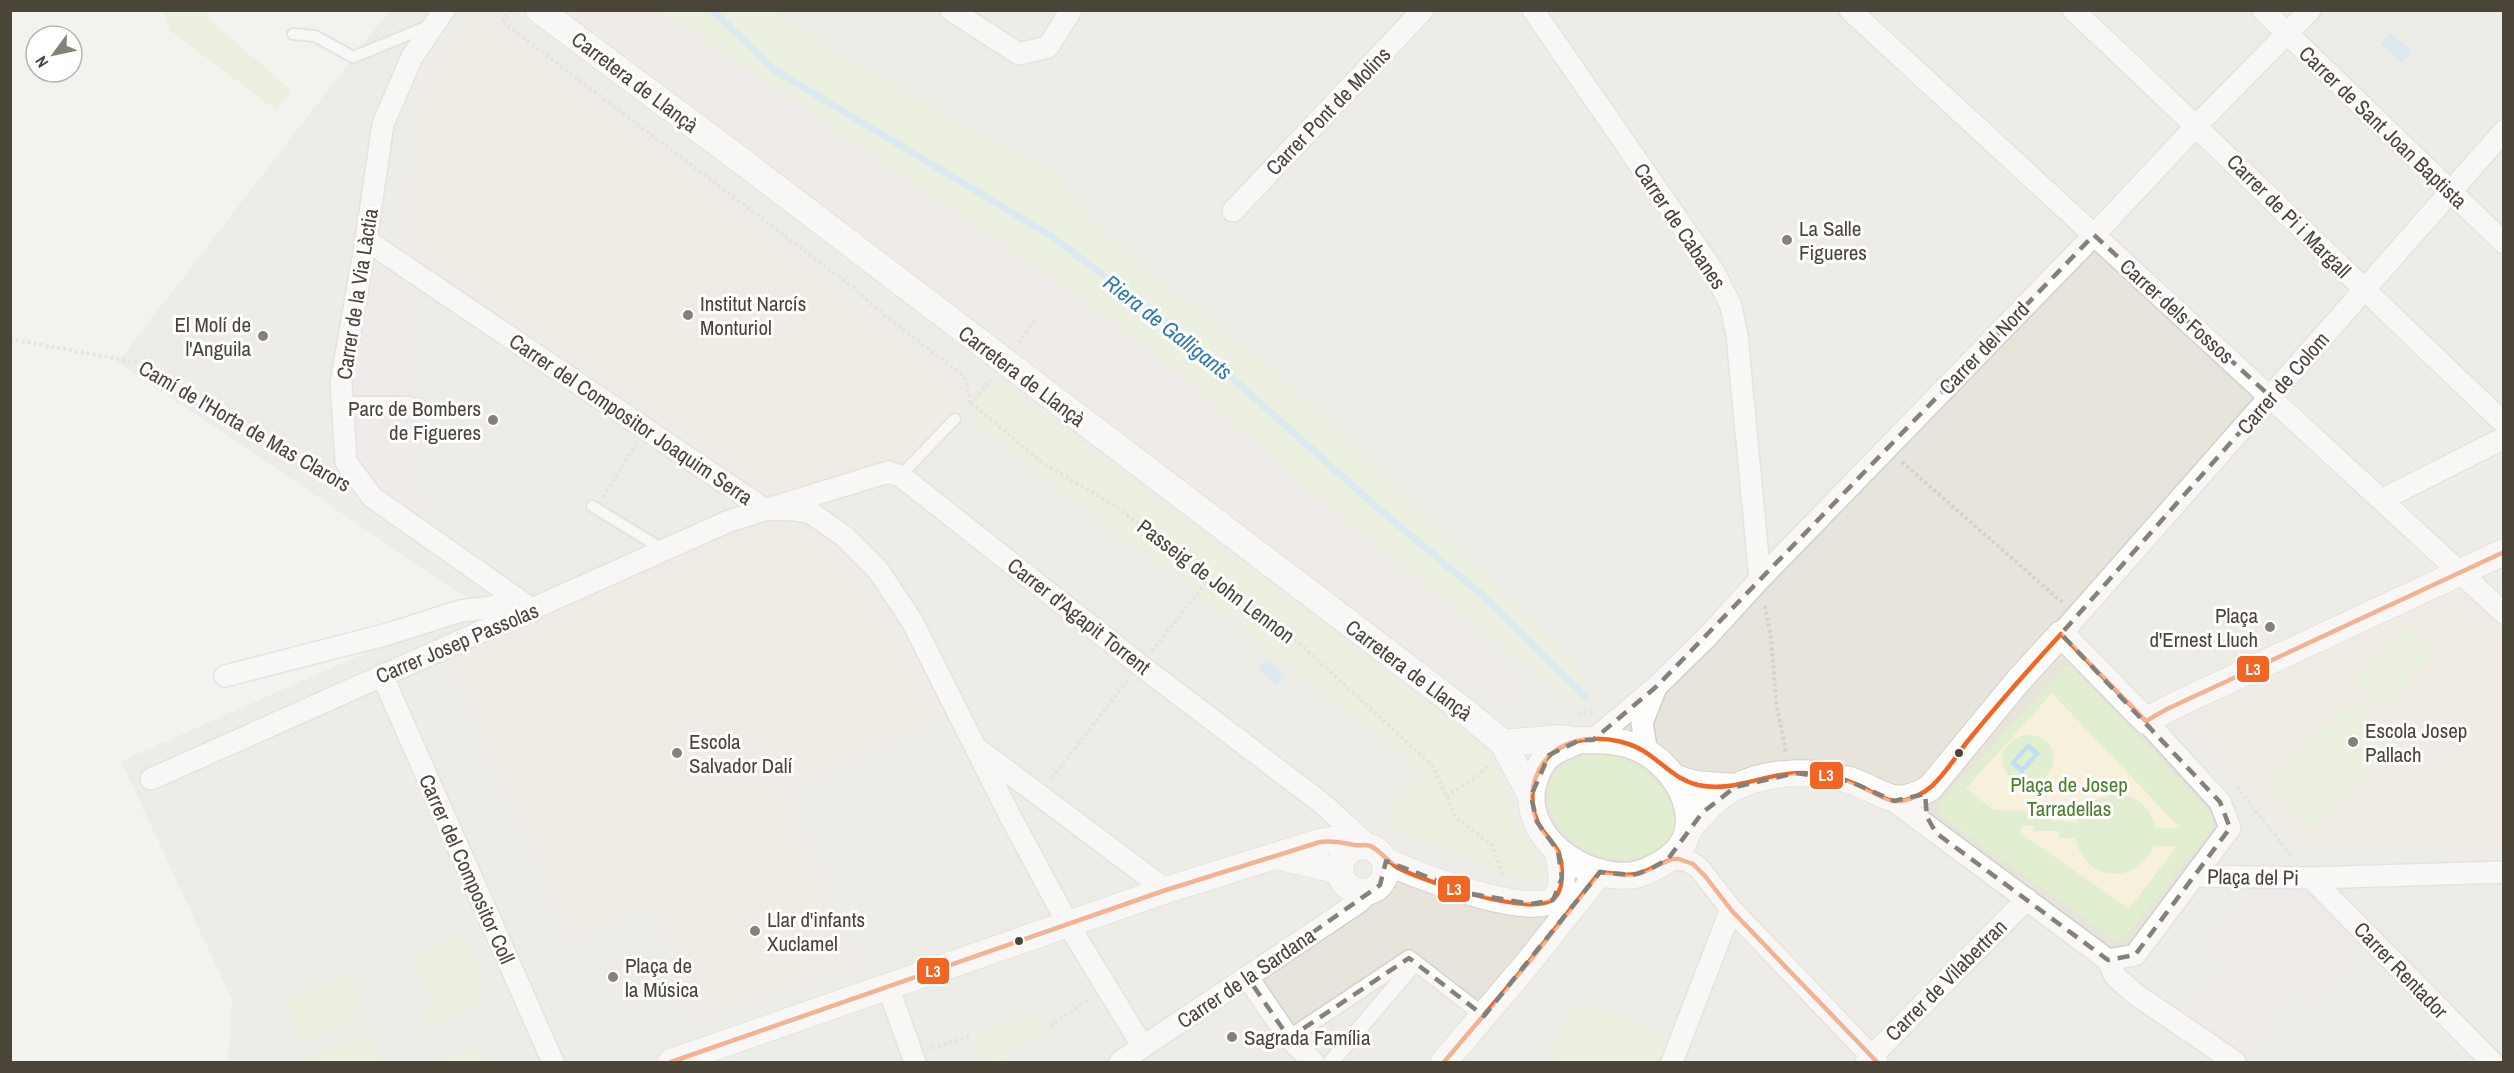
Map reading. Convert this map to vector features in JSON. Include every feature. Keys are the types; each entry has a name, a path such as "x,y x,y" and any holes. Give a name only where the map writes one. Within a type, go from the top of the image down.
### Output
{"street":[{"name":"Carretera de Llançà","path":"539,10 739,159 1503,743 1531,796"},
{"path":"951,10 1019,54 1048,47 1071,10"},
{"name":"Carrer Pont de Molins","path":"1233,211 1423,10"},
{"name":"Carrer de Cabanes","path":"1533,10 1714,272 1731,306 1737,336 1754,585"},
{"name":"Carrer dels Fossos","path":"1850,10 2504,613"},
{"name":"Carrer de Pi i Margall","path":"2073,10 2197,125 2363,289 2504,423"},
{"name":"Carrer de Sant Joan Baptista","path":"2263,10 2504,243"},
{"name":"Carrer del Nord","path":"1586,740 1657,686 1707,637 1754,585 2310,10"},
{"name":"Carrer de la Via Làctia","path":"440,17 412,57 383,124 341,383 346,462 372,497 528,606"},
{"name":"Carrer de Colom","path":"2069,625 2504,130"},
{"name":"Carrer del Compositor Joaquim Serra","path":"366,240 765,509 811,513 844,536 878,570 912,621 1010,816 1068,924 1143,1047"},
{"path":"2381,500 2504,438"},
{"path":"765,509 888,472 900,476"},
{"name":"Carrer d'Agapit Torrent","path":"900,476 1140,665 1323,804 1371,851"},
{"path":"826,523 827,505 839,487"},
{"path":"729,521 734,488"},
{"name":"Carrer Josep Passolas","path":"151,779 528,606 729,521 765,509"},
{"path":"2146,721 2167,709 2504,552"},
{"path":"225,676 388,634 460,611 528,606"},
{"path":"1936,833 1927,817 1926,801 1930,789 2018,681 2069,625 2146,721 2220,802 2230,828 2135,955 2108,960"},
{"name":"Carrer del Compositor Coll","path":"381,675 553,1062"},
{"name":"Carrer del Nord","path":"1647,753 1642,723 1648,703 1657,686"},
{"path":"1503,743 1560,738 1623,743 1647,753 1675,778 1686,799 1689,814 1688,830"},
{"path":"1586,740 1549,755 1540,765 1531,796 1537,822 1545,835 1558,850 1586,868 1600,872 1633,875 1648,870 1668,859 1678,849 1688,830 1715,801 1735,787 1757,779 1796,773 1850,781 1894,801 2108,960 2115,976 2135,993 2235,1062"},
{"name":"Carrer del Compositor Joaquim Serra","path":"976,747 1166,890"},
{"path":"1675,778 1695,784 1735,787"},
{"path":"1894,801 1918,795 1930,789"},
{"path":"671,1062 723,1054 888,987 1166,890 1320,842 1337,839 1371,851 1408,872 1462,891 1517,902 1543,904 1553,900 1558,893 1562,878 1558,850"},
{"path":"1371,851 1386,874 1384,880 1369,892 1356,891 1345,883 1340,871 1344,855 1371,851"},
{"path":"1274,857 1287,857 1340,871"},
{"path":"1668,859 1687,860 1699,868 1731,909 1871,1060"},
{"path":"1444,1062 1534,956 1600,872"},
{"name":"Plaça del Pi","path":"2194,876 2311,878 2504,872"},
{"name":"Carrer Rentador","path":"2311,878 2492,1062"},
{"name":"Carrer de la Sardana","path":"1120,1062 1248,978 1359,902 1369,892"},
{"name":"Carrer de Vilabertran","path":"1871,1060 2027,899"},
{"path":"1517,902 1533,925 1534,956"},
{"path":"1672,1062 1731,909"},
{"path":"1289,1038 1409,958 1484,1016"},
{"path":"1331,1062 1415,963"},
{"path":"1248,978 1289,1038 1313,1062"},
{"path":"888,987 913,1058"}],"lane":[{"path":"293,34 315,36 353,57 440,17"},
{"path":"342,402 410,402"},
{"path":"900,476 955,419"},
{"path":"594,507 664,550"}],"path":[{"name":"Passeig de John Lennon","path":"512,10 501,21 846,283 964,376 971,403 1044,464 1112,504 1175,551 1207,581 1277,623 1432,766 1456,818 1492,845 1517,902"},
{"name":"Camí de l'Horta de Mas Clarors","path":"10,339 146,364 334,477"},
{"path":"594,507 645,429"},
{"path":"1887,448 2069,625"},
{"path":"1039,795 1207,581"},
{"path":"1754,585 1765,605 1771,637 1776,701 1786,754"},
{"path":"1566,717 1599,710"},
{"path":"1446,796 1474,779 1497,757 1503,743"},
{"path":"2234,784 2291,857 2300,857"},
{"path":"1050,1026 1106,987"},
{"path":"913,1058 971,1036"}],"highlighted area":[{"path":"2094,235 2271,397 2061,634 2220,802 2230,828 2135,955 2108,960 1936,833 1927,817 1925,794 1894,801 1849,781 1796,773 1735,787 1702,813 1668,859 1648,870 1633,875 1600,872 1484,1016 1409,958 1289,1038 1248,978 1380,885 1386,861 1472,894 1531,904 1553,900 1562,878 1558,851 1537,822 1531,796 1549,755 1580,740 1593,740 1657,686"}],"shaded area":[{"path":"389,11 661,11 1538,625 1260,360 1097,231 1054,174 1032,159 958,123 841,56 769,11 2503,11 2503,1062 228,1062 232,1000 121,761 476,604 118,362"},
{"path":"570,11 662,11 1055,280 1156,354 1521,681 1507,693 1443,672 1017,346"},
{"name":"Institut Narcís Monturiol","path":"483,17 967,393 911,461 888,456 778,497 410,248 428,74 464,29"},
{"path":"386,274 420,297 410,303 410,393 370,390 355,385 365,289 378,276"},
{"path":"410,412 410,469 424,516 373,490 355,462 354,419 367,413"},
{"name":"Escola Salvador Dalí","path":"777,525 809,534 830,547 849,566 880,610 940,717 782,788 856,962 699,1017 656,900 679,890 575,935 451,659 738,534"},
{"name":"Escola Josep Pallach","path":"2452,586 2503,635 2503,848 2456,849 2455,842 2445,842 2441,846 2300,844 2176,716"},
{"path":"2312,889 2360,939 2314,1004 2291,986 2241,1057 2184,1018 2227,963 2211,949 2258,890"}],"green space":[{"path":"163,11 206,11 207,17 292,91 277,111 170,31"},
{"path":"661,11 769,11 841,56 958,123 1032,159 1054,174 1097,231 1260,360 1538,625 1580,669 1585,682 1576,693 1563,693 1247,440"},
{"path":"1001,382 1477,741 1501,777 1513,822 1543,868 1540,882 1479,863 1383,820 1425,771 973,420 971,403"},
{"path":"2405,626 2434,653 2381,710 2352,683"},
{"name":"Plaça de Josep Tarradellas","path":"2070,665 2214,816 2212,829 2126,936 2119,940 2114,939 1939,815 1937,809 2065,666"},
{"path":"2355,699 2399,746 2311,830 2267,784"},
{"path":"1602,754 1625,760 1640,768 1656,782 1668,800 1674,819 1674,829 1667,841 1648,854 1618,859 1591,852 1569,838 1555,818 1549,796 1553,777 1570,761"},
{"path":"463,934 485,984 473,989 480,1004 425,1030 418,1015 435,1007 412,956"},
{"path":"348,973 367,1016 303,1042 285,1001"},
{"path":"1583,1003 1666,1036 1655,1062 1565,1062 1544,1048"},
{"path":"1040,1013 1050,1026 997,1062 990,1062 971,1036"},
{"path":"370,1032 384,1062 304,1062"},
{"path":"476,1046 484,1062 438,1062"}],"sand":[{"path":"2052,693 2180,828 2155,828 2150,813 2141,803 2129,797 2116,795 2103,797 2091,803 2082,813 2076,827 2076,822 2052,821 2052,812 1993,810 1966,788","holes":["2028,734 2044,740 2052,750 2053,761 2049,772 2041,781 2031,786 2019,785 2004,768 2003,755 2006,749 2015,739"]},
{"path":"2023,826 2033,826 2034,831 2058,831 2059,838 2075,838 2080,853 2089,864 2099,871 2111,874 2123,873 2135,868 2146,859 2154,846 2177,846 2129,909 2019,832"}],"water":[{"path":"2391,33 2412,51 2401,63 2381,44"},
{"path":"1267,660 1285,674 1277,685 1259,671 1261,664"},
{"path":"2028,743 2040,753 2022,774 2010,763","holes":["2028,749 2034,754 2022,767 2016,762"]}],"waterway":[{"name":"Riera de Galligants","path":"712,10 776,71 1051,236 1186,337 1378,508 1481,594 1585,696"}],"transit line":[{"name":"L3","path":"671,1062 1166,890 1320,842 1370,846 1398,868 1474,895 1518,903 1537,904 1550,901 1555,897 1560,886 1561,865 1559,853 1541,828 1534,812 1533,786 1539,769 1548,757 1572,742 1601,739 1628,744 1644,751 1679,777 1698,785 1725,786 1790,774 1811,773 1845,780 1890,800 1905,800 1924,792 1937,781 1990,714 2061,634 2146,721 2167,709 2504,552"},
{"name":"L3","path":"1444,1062 1528,963 1600,872 1639,874 1672,859 1693,864 1732,911 1877,1062"}],"place":[{"name":"La Salle Figueres","path":"1787,240"},
{"name":"Institut Narcís Monturiol","path":"688,315"},
{"name":"El Molí de l'Anguila","path":"263,336"},
{"name":"Parc de Bombers de Figueres","path":"493,420"},
{"name":"Plaça d'Ernest Lluch","path":"2270,627"},
{"name":"Escola Josep Pallach","path":"2353,742"},
{"name":"Escola Salvador Dalí","path":"677,753"},
{"name":"Llar d'infants Xuclamel","path":"755,931"},
{"name":"Plaça de la Música","path":"613,977"},
{"name":"Sagrada Família","path":"1232,1037"}]}
